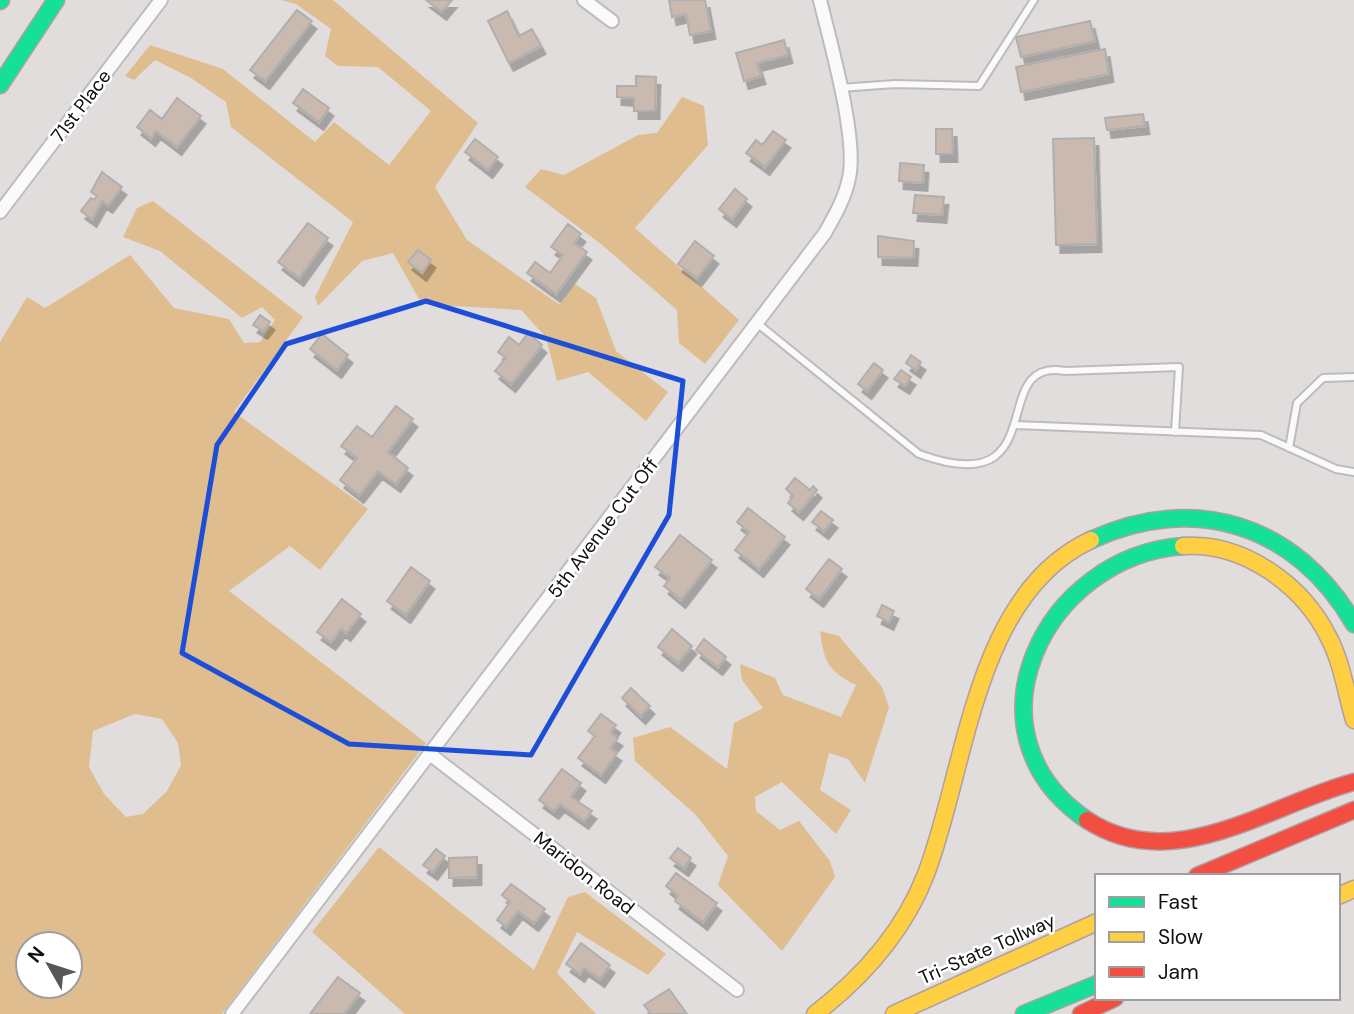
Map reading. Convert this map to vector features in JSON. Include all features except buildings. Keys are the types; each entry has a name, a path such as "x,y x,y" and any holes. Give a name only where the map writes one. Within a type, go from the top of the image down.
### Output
{"highway":[{"path":"0,85 56,0"},
{"path":"815,1014 867,970 894,938 926,874 1002,632 1023,593 1047,568 1077,545 1107,530 1138,520 1176,515 1214,519 1245,527 1279,542 1308,564 1331,589 1354,624"},
{"path":"1354,720 1330,638 1297,592 1274,572 1246,558 1217,549 1184,547 1153,550 1131,555 1097,573 1073,593 1050,621 1034,649 1024,688 1028,742 1038,767 1054,792 1076,814 1098,828 1136,840 1157,843 1184,840 1238,825 1354,782"},
{"path":"1201,874 1354,810"},
{"name":"Tri-State Tollway","path":"894,1014 1095,923"},
{"path":"1024,1014 1095,985"},
{"path":"1081,1014 1111,1000"}],"street":[{"name":"71st Place","path":"0,212 161,0"},
{"path":"584,0 612,21"},
{"name":"5th Avenue Cut Off","path":"232,1014 825,233 840,205 850,176 841,88 821,0"},
{"name":"Maridon Road","path":"431,755 737,990"}],"lane":[{"path":"841,88 895,84 979,86 1034,0"},
{"path":"758,324 919,454 946,462 975,463 998,457 1007,447 1022,393 1033,376 1048,368 1065,371 1179,367 1175,432"},
{"path":"1289,447 1297,403 1323,378 1354,377"},
{"path":"1015,425 1261,435 1336,469 1354,472"}],"highlighted area":[{"path":"426,301 683,381 669,515 531,755 349,744 182,653 217,445 286,344"}],"shaded area":[{"path":"281,0 333,0 478,123 435,187 467,240 560,305 575,284 596,298 616,351 668,392 646,421 588,372 557,381 546,337 521,310 422,304 393,253 362,261 318,306 315,297 353,222 231,127 226,102 191,78 155,60 134,80 125,76 150,45 223,69 315,142 334,122 389,165 431,111 378,67 338,66 325,56 331,29 296,4"},
{"path":"682,97 704,106 708,145 635,228 739,320 705,364 679,343 677,310 601,244 525,187 541,169 564,175 638,135 657,133"},
{"path":"153,201 303,317 234,412 368,509 320,570 290,546 229,591 426,743 222,1014 0,1014 0,342 27,297 45,308 130,255 174,308 229,319 244,343 260,342 275,320 262,307 242,318 160,251 123,237 137,208","holes":["135,714 162,719 178,743 181,765 167,791 143,814 126,817 104,794 89,767 93,731"]},
{"path":"820,631 839,636 882,687 889,707 865,783 848,759 829,753 820,790 851,810 836,834 782,782 755,797 756,811 780,830 799,821 830,861 835,877 782,951 718,885 728,856 695,814 635,761 633,738 670,727 727,769 734,723 763,708 742,680 740,664 775,678 783,695 841,717 856,685 839,675 829,664 823,651"},
{"path":"379,847 534,970 568,897 585,892 666,954 648,975 577,932 557,973 596,1014 405,1014 312,932"}],"traffic: fast":[{"path":"0,85 56,0"},
{"path":"1091,540 1130,526 1168,519 1205,519 1240,527 1273,541 1303,562 1331,590 1354,624"},
{"path":"1087,820 1048,784 1028,742 1024,698 1034,654 1058,614 1091,581 1134,557 1183,546"},
{"path":"1024,1014 1095,985"}],"traffic: slow":[{"path":"815,1014 849,985 880,952 917,895 940,831 980,687 998,641 1022,600 1052,565 1091,540"},
{"path":"1183,546 1228,551 1249,559 1269,571 1304,601 1329,638 1341,668 1354,720"},
{"path":"1340,895 1354,889"},
{"path":"894,1014 1095,923"}],"traffic: jam":[{"path":"1087,820 1120,836 1153,841 1187,839 1221,831 1354,782"},
{"path":"1202,874 1354,810"},
{"path":"1081,1014 1111,1000"}]}
